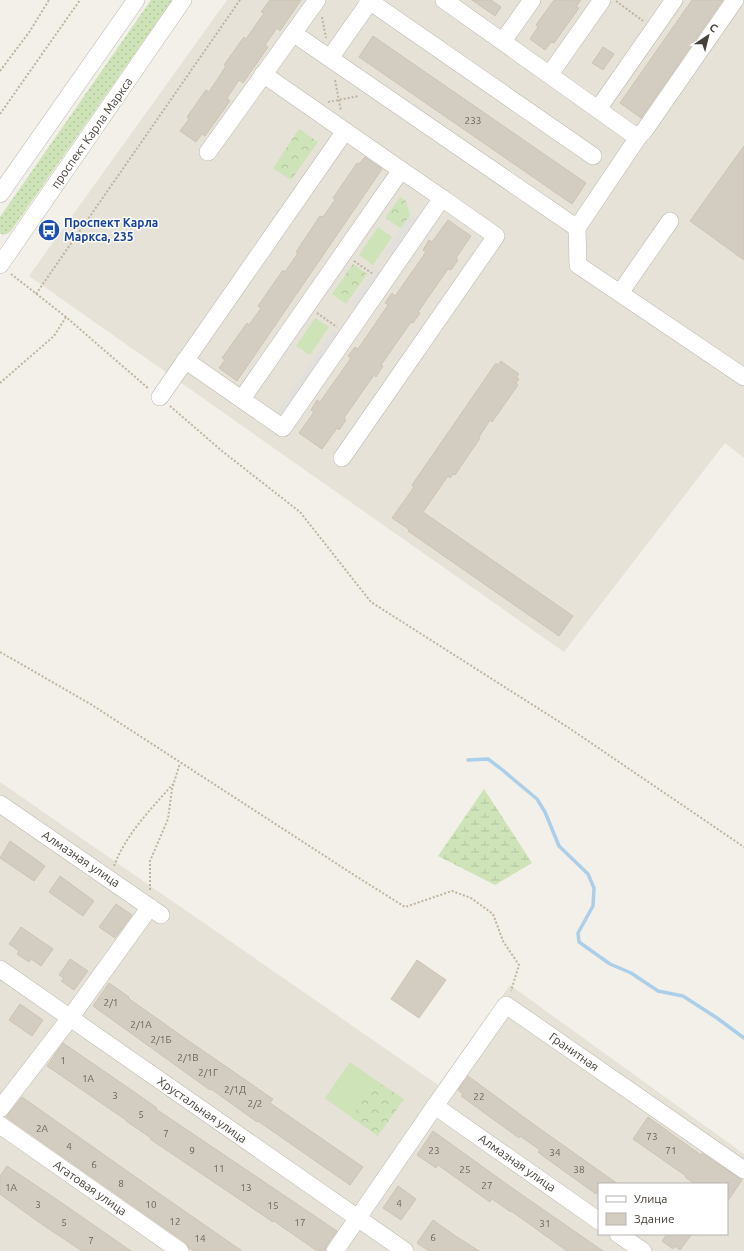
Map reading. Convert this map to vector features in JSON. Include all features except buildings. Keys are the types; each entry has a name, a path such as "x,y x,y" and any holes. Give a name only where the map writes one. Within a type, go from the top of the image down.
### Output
{"street":[{"path":"0,194 136,0"},
{"name":"проспект Карла Маркса","path":"0,265 184,0"},
{"path":"208,152 317,0"},
{"path":"330,58 369,0 593,156"},
{"path":"503,41 532,0"},
{"path":"598,109 674,0"},
{"path":"735,0 644,131 639,136 577,228 578,265 744,377"},
{"path":"452,2 503,41 631,133 639,136"},
{"path":"550,74 611,2"},
{"path":"293,33 577,228"},
{"path":"263,74 496,236 342,458"},
{"path":"160,398 344,131"},
{"path":"242,399 401,170"},
{"path":"185,360 283,428 442,198"},
{"path":"620,293 670,221"},
{"name":"Алмазная улица","path":"0,804 155,911"},
{"path":"0,1109 155,911"},
{"name":"Хрустальная улица","path":"0,969 405,1251"},
{"path":"335,1251 506,1005"},
{"name":"Гранитная","path":"506,1005 744,1170"},
{"name":"Алмазная улица","path":"435,1106 598,1219"},
{"name":"Агатовая улица","path":"0,1125 180,1251"},
{"path":"619,1235 643,1251"}],"path":[{"path":"0,71 50,0"},
{"path":"0,114 80,0"},
{"path":"36,294 240,0"},
{"path":"611,2 615,0"},
{"path":"611,2 621,0"},
{"path":"611,2 654,29"},
{"path":"308,105 380,92"},
{"path":"343,253 384,282"},
{"path":"0,265 66,317 222,450 300,512 371,602 569,728 744,847"},
{"path":"307,306 348,334"},
{"path":"0,383 54,336 66,317"},
{"path":"0,652 92,705 180,763 405,906 452,891 471,898 493,914 503,942 519,965 506,1005"},
{"path":"155,911 150,861 168,819 174,783 180,763"},
{"path":"117,884 112,870 119,852 134,829 174,783"}],"shaded area":[{"path":"227,0 744,0 744,458 725,443 564,652 29,276"},
{"path":"410,215 417,220 392,257 385,252"},
{"path":"375,268 381,273 356,309 350,305"},
{"path":"333,331 340,335 284,416 278,411"},
{"path":"0,782 438,1085 510,985 744,1154 744,1251 0,1251"}],"green space":[{"path":"151,0 172,0 11,231 6,234 0,233 0,217"},
{"path":"299,129 318,142 291,180 273,168"},
{"path":"400,197 406,201 410,216 402,229 385,218"},
{"path":"378,227 392,237 373,265 359,255"},
{"path":"353,264 367,274 346,304 332,294"},
{"path":"315,318 329,327 310,355 296,346"},
{"path":"484,789 532,863 495,885 438,856"},
{"path":"350,1062 377,1081 351,1117 325,1098"},
{"path":"377,1081 404,1099 378,1136 351,1117"}],"waterway":[{"path":"468,760 488,759 537,799 545,812 559,846 588,874 594,888 593,906 578,933 579,942 610,964 631,973 658,991 683,996 744,1038"}],"place":[{"name":"Проспект Карла Маркса, 235","path":"49,230"}]}
